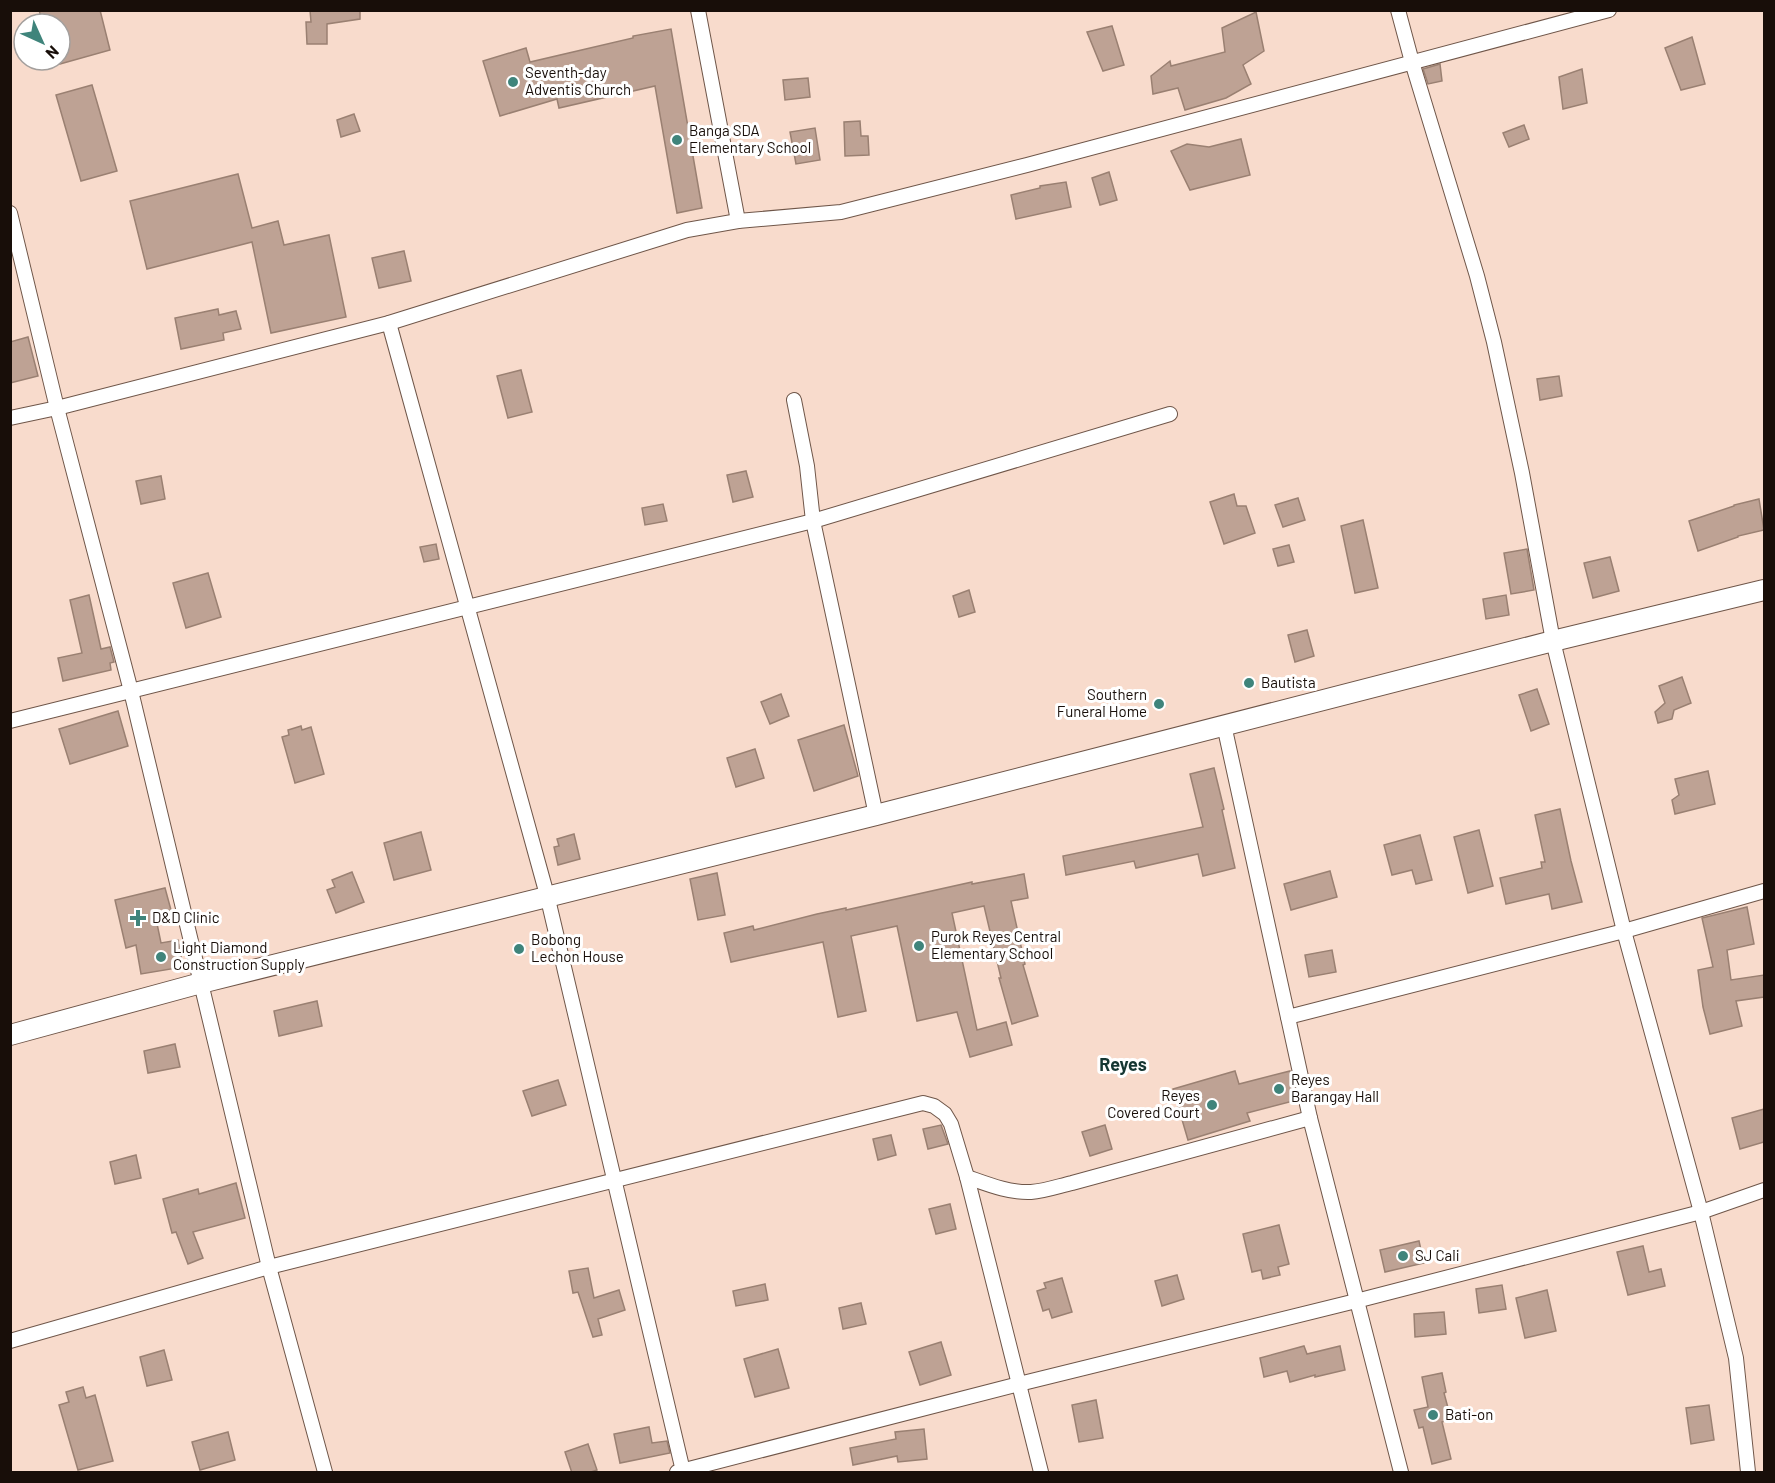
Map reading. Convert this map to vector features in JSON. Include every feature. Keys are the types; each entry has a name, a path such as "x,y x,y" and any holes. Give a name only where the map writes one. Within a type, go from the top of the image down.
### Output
{"main road":[{"path":"10,1035 201,982 876,815 1553,641 1764,590"}],"street":[{"path":"698,10 738,221"},
{"path":"1398,10 1474,265 1494,342 1522,473 1553,641 1624,931 1701,1212 1736,1358 1748,1473"},
{"path":"10,418 389,323 687,230 738,221 841,212 1028,165 1608,10"},
{"path":"10,213 57,408 131,691 269,1267 325,1473"},
{"path":"389,323 547,895 680,1472 1701,1212 1764,1190"},
{"path":"794,400 807,466 813,521 876,815"},
{"path":"10,721 813,521 1170,414"},
{"path":"1224,725 1310,1118 1401,1473"},
{"path":"1288,1017 1624,931 1764,891"},
{"path":"10,1341 269,1267 923,1103 934,1106 945,1114 951,1124 967,1177 1041,1473"},
{"path":"967,1177 1000,1189 1032,1192 1310,1118"}],"building":[{"path":"39,10 100,10 110,50 72,61 72,12 40,12"},
{"path":"310,10 360,10 360,19 327,24 327,44 307,44 306,22 311,22"},
{"path":"1256,12 1264,51 1243,65 1251,84 1226,98 1185,110 1178,88 1153,94 1151,76 1170,61 1171,66 1225,52 1222,28"},
{"path":"1112,26 1124,65 1103,71 1087,32"},
{"path":"671,29 702,208 677,213 655,86 559,108 557,99 500,116 483,61 526,48 530,62 633,38 633,36"},
{"path":"1692,37 1705,84 1681,90 1665,48"},
{"path":"1440,64 1442,81 1428,84 1423,69"},
{"path":"1582,69 1587,103 1563,109 1559,77"},
{"path":"808,78 810,97 785,100 783,80"},
{"path":"92,85 117,171 81,181 56,95"},
{"path":"354,114 360,131 341,137 337,120"},
{"path":"860,121 861,136 868,136 869,155 845,156 844,122"},
{"path":"1524,125 1529,139 1509,147 1503,133"},
{"path":"815,128 820,160 796,164 790,132"},
{"path":"1241,139 1250,175 1190,190 1171,151 1187,144 1209,147"},
{"path":"1109,172 1117,200 1100,205 1092,178"},
{"path":"238,174 252,228 278,221 284,245 329,235 346,317 271,333 252,242 147,269 130,201"},
{"path":"1066,182 1071,207 1016,219 1011,195 1040,188 1040,186"},
{"path":"404,251 411,281 379,288 372,258"},
{"path":"218,309 219,315 236,311 241,329 223,333 224,340 181,349 175,318"},
{"path":"28,337 38,376 10,383 10,342"},
{"path":"521,370 532,412 508,418 497,376"},
{"path":"1559,376 1562,396 1540,400 1537,379"},
{"path":"746,471 753,497 733,502 727,475"},
{"path":"161,476 165,499 141,504 136,481"},
{"path":"1234,494 1237,506 1246,506 1255,533 1224,544 1210,502"},
{"path":"1298,498 1305,520 1283,527 1275,505"},
{"path":"1759,499 1764,530 1738,536 1698,551 1689,521"},
{"path":"663,504 667,521 645,525 642,508"},
{"path":"1363,520 1378,588 1355,593 1341,526"},
{"path":"436,544 439,559 424,562 420,547"},
{"path":"1289,545 1294,562 1278,566 1273,549"},
{"path":"1527,549 1534,590 1511,594 1504,553"},
{"path":"1610,557 1619,591 1593,598 1584,563"},
{"path":"208,573 221,617 186,628 173,583"},
{"path":"969,590 975,612 959,617 953,596"},
{"path":"89,595 101,649 110,647 114,662 110,663 111,670 63,681 58,658 82,653 70,600"},
{"path":"1506,595 1509,615 1486,619 1483,599"},
{"path":"1307,630 1314,656 1295,662 1288,635"},
{"path":"1682,677 1691,703 1674,710 1672,719 1658,723 1655,712 1665,703 1659,686"},
{"path":"1537,689 1549,724 1531,731 1519,695"},
{"path":"781,694 789,716 770,724 761,702"},
{"path":"118,711 128,746 70,764 59,729"},
{"path":"844,725 858,776 814,791 798,740"},
{"path":"301,726 302,730 311,727 324,774 295,783 282,737 289,735 288,730"},
{"path":"755,749 764,778 736,787 727,758"},
{"path":"1214,768 1235,868 1203,876 1198,854 1136,868 1134,861 1066,875 1063,856 1203,827 1190,774"},
{"path":"1708,771 1715,804 1675,814 1672,800 1679,795 1675,779"},
{"path":"1560,809 1582,902 1552,909 1549,894 1506,904 1500,878 1542,868 1541,862 1545,862 1535,815"},
{"path":"1479,830 1493,886 1468,893 1454,837"},
{"path":"421,832 431,870 394,880 384,843"},
{"path":"574,834 580,859 558,865 554,847 559,846 557,839"},
{"path":"1420,835 1432,880 1416,884 1412,870 1392,875 1384,845"},
{"path":"1330,871 1337,897 1291,910 1284,884"},
{"path":"352,872 364,902 336,913 327,890 335,887 332,880"},
{"path":"717,873 725,915 698,920 690,879"},
{"path":"1024,874 1028,898 1011,901 1025,964 1023,965 1038,1016 1012,1024 999,978 1001,978 984,906 952,913 977,1030 1006,1022 1012,1045 970,1057 957,1012 917,1021 897,926 851,936 866,1011 838,1017 823,942 731,962 724,933 753,926 754,930 817,914 846,908 846,910 972,882 972,884"},
{"path":"165,888 171,910 155,914 161,943 178,940 183,967 141,974 136,945 126,948 115,900"},
{"path":"1747,907 1754,944 1727,950 1731,980 1764,975 1764,997 1736,1001 1742,1026 1710,1034 1703,1007 1698,970 1713,967 1702,918"},
{"path":"1332,950 1336,972 1309,977 1305,955"},
{"path":"317,1001 322,1026 279,1036 274,1011"},
{"path":"175,1044 180,1067 148,1073 144,1051"},
{"name":"Reyes Covered Court","path":"1235,1071 1239,1084 1290,1071 1297,1100 1247,1113 1250,1121 1188,1140 1173,1089"},
{"path":"558,1080 566,1105 532,1116 523,1091"},
{"path":"1764,1109 1764,1142 1740,1149 1732,1118"},
{"path":"941,1125 948,1144 928,1149 923,1129"},
{"path":"1105,1125 1112,1149 1090,1156 1082,1132"},
{"path":"891,1135 896,1155 878,1160 873,1139"},
{"path":"136,1155 141,1178 115,1184 110,1162"},
{"path":"236,1183 245,1218 193,1232 203,1258 188,1264 176,1232 172,1233 163,1199 198,1189 199,1194"},
{"path":"950,1204 956,1229 936,1234 929,1209"},
{"path":"1279,1225 1289,1264 1278,1267 1280,1275 1263,1279 1261,1270 1252,1272 1243,1234"},
{"path":"1419,1241 1424,1263 1385,1272 1380,1250"},
{"path":"1643,1246 1649,1272 1661,1269 1665,1286 1628,1295 1617,1252"},
{"path":"588,1268 594,1298 619,1290 625,1310 598,1319 602,1335 593,1337 578,1292 573,1293 569,1271"},
{"path":"1177,1275 1184,1299 1162,1306 1155,1281"},
{"path":"1062,1278 1072,1312 1052,1318 1049,1309 1043,1311 1037,1291 1046,1288 1044,1283"},
{"path":"765,1284 768,1300 736,1306 733,1291"},
{"path":"1502,1285 1506,1309 1479,1313 1476,1289"},
{"path":"1547,1290 1556,1331 1525,1338 1516,1298"},
{"path":"861,1303 866,1324 843,1329 839,1308"},
{"path":"1444,1312 1446,1334 1415,1337 1414,1314"},
{"path":"941,1342 951,1375 920,1385 909,1352"},
{"path":"1304,1346 1307,1354 1340,1346 1345,1370 1290,1382 1287,1371 1264,1377 1260,1358"},
{"path":"778,1349 789,1388 755,1397 744,1359"},
{"path":"164,1350 172,1380 147,1386 140,1357"},
{"path":"1442,1373 1446,1392 1444,1393 1451,1419 1442,1422 1451,1459 1432,1464 1423,1427 1419,1428 1414,1410 1428,1407 1422,1377"},
{"path":"83,1387 86,1398 95,1395 113,1461 78,1470 59,1405 69,1402 66,1392"},
{"path":"1096,1400 1103,1438 1079,1442 1072,1405"},
{"path":"1709,1405 1714,1440 1691,1444 1686,1408"},
{"path":"649,1427 652,1443 667,1441 670,1453 620,1463 614,1434"},
{"path":"924,1429 927,1459 898,1462 897,1456 853,1465 850,1448 896,1439 895,1432"},
{"path":"228,1432 235,1460 200,1470 192,1442"},
{"path":"588,1444 597,1470 588,1473 572,1473 565,1452"}],"place":[{"name":"Seventh-day Adventis Church","path":"513,82"},
{"name":"Banga SDA Elementary School","path":"677,140"},
{"name":"Bautista","path":"1249,683"},
{"name":"Southern Funeral Home","path":"1159,704"},
{"name":"D&D Clinic","path":"138,918"},
{"name":"Purok Reyes Central Elementary School","path":"919,946"},
{"name":"Bobong Lechon House","path":"519,949"},
{"name":"Light Diamond Construction Supply","path":"161,957"},
{"name":"Reyes Barangay Hall","path":"1279,1089"},
{"name":"Reyes Covered Court","path":"1212,1105"},
{"name":"SJ Cali","path":"1403,1256"},
{"name":"Bati-on","path":"1433,1415"}],"district":[{"name":"Reyes","path":"1123,1065"}]}
